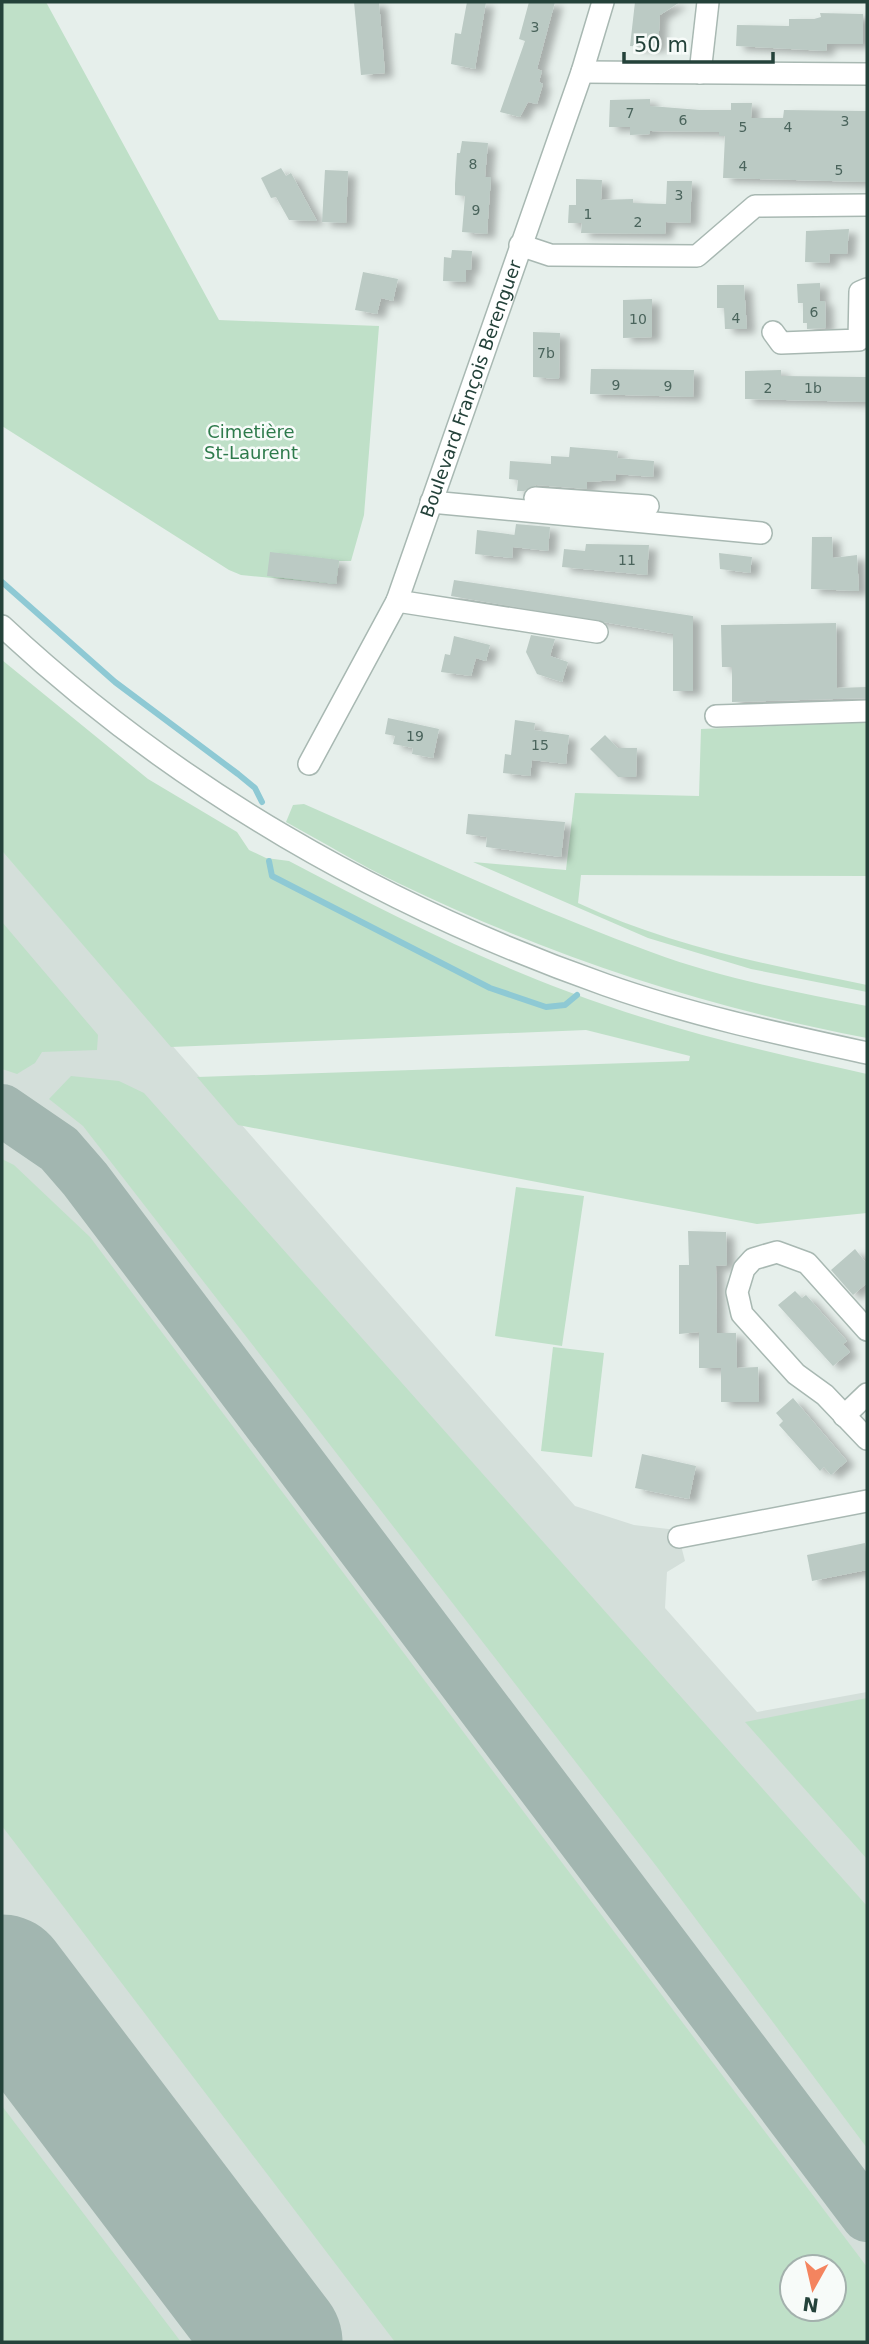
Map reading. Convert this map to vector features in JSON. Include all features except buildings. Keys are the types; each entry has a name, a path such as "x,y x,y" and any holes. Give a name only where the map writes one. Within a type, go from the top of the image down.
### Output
{"street":[{"name":"Boulevard François Berenguer","path":"309,764 397,601 582,72 603,2"},
{"path":"700,73 708,2"},
{"path":"582,72 867,74"},
{"path":"520,245 550,255 697,256 755,206 867,205"},
{"path":"773,332 781,343 859,340 860,292 867,289"},
{"path":"433,496 648,506"},
{"path":"433,496 761,533"},
{"path":"397,601 597,632"},
{"path":"2,626 75,691 161,757 309,851 408,904 514,951 609,986 751,1027 867,1053"},
{"path":"716,716 867,711"},
{"path":"867,1330 807,1263 777,1252 753,1259 744,1269 737,1292 742,1314 796,1374 825,1395 867,1438"},
{"path":"844,1416 867,1394"},
{"path":"679,1537 867,1501"}],"shaded area":[{"path":"2,851 575,1506 634,1525 677,1530 685,1561 667,1572 665,1608 757,1712 867,1692 867,2342 2,2342"}],"green space":[{"name":"Cimetière St-Laurent","path":"2,2 46,2 219,320 379,326 364,515 351,561 339,561 336,584 241,575 229,570 2,426"},
{"path":"2,660 148,779 237,832 249,850 266,858 289,861 462,947 533,978 606,1005 716,1039 867,1074 867,1213 757,1224 238,1125 197,1077 689,1061 690,1056 586,1030 171,1047 2,851"},
{"path":"867,722 867,876 581,875 578,903 684,943 757,962 867,985 867,992 751,969 648,938 473,862 566,870 575,793 699,796 701,729"},
{"path":"304,804 520,899 651,952 731,977 867,1006 867,1038 745,1011 686,994 570,956 513,934 384,876 286,822 293,805"},
{"path":"2,922 98,1035 97,1050 42,1052 35,1063 17,1074 2,1069"},
{"path":"71,1076 119,1081 144,1093 867,1906 867,2148 657,1867 83,1126 49,1099"},
{"path":"2,1159 14,1165 90,1237 867,2267 867,2342 395,2342 2,1826"},
{"path":"516,1187 584,1196 562,1346 495,1336"},
{"path":"553,1347 604,1353 592,1457 541,1451"},
{"path":"867,1698 867,1859 745,1722"},
{"path":"2,2106 181,2342 2,2342"}],"waterway":[{"path":"2,582 115,682 255,788 262,802"},
{"path":"269,861 272,876 490,988 546,1007 565,1005 577,995"}],"taxiway":[{"path":"2,1110 59,1149 85,1179 867,2216"}],"runway":[{"path":"2,1981 276,2342"}]}
